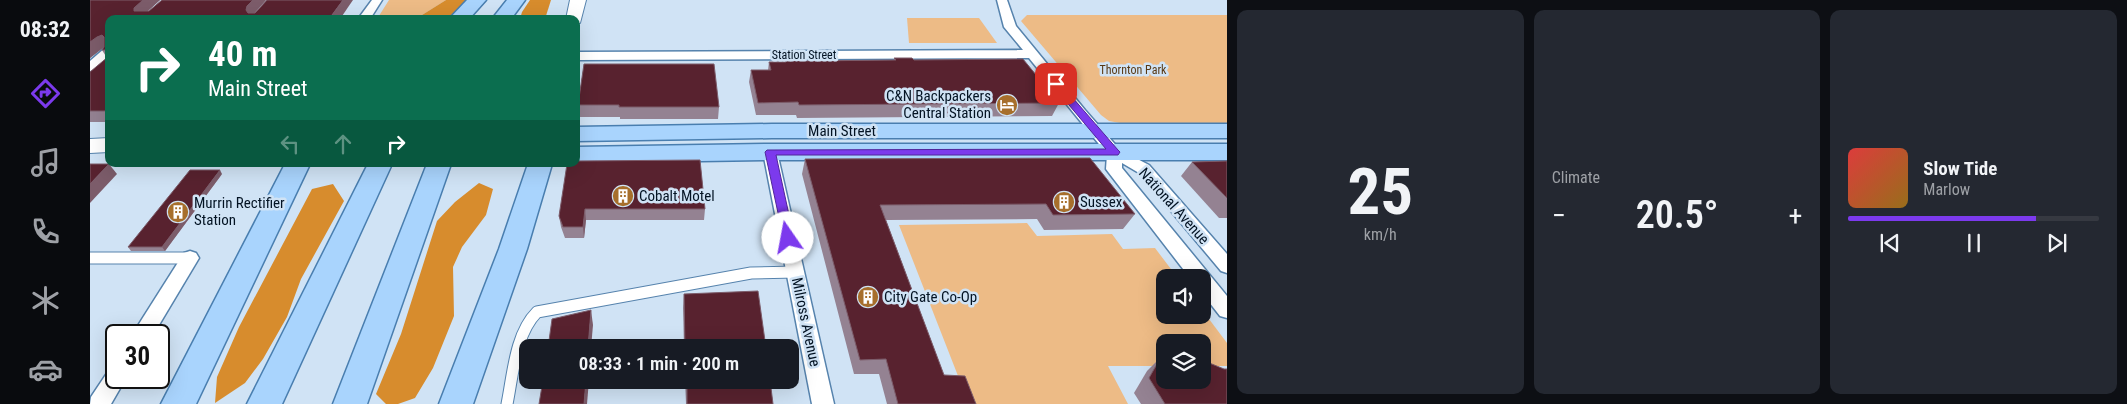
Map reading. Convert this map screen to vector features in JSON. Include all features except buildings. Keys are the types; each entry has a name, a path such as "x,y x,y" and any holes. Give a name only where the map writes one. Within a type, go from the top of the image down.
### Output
{"main road":[{"path":"462,15 477,0"},
{"path":"504,15 516,0"},
{"path":"575,15 578,0"},
{"name":"Main Street","path":"580,134 772,131 1096,132 1227,130"},
{"name":"Main Street","path":"580,155 770,152 1227,152"},
{"path":"264,404 379,167"},
{"path":"350,404 438,167"},
{"path":"456,404 479,344 539,167"},
{"path":"178,404 294,168"}],"street":[{"path":"367,15 377,0"},
{"name":"National Avenue","path":"1002,0 1010,27 1096,132 1114,152 1144,169 1227,266"},
{"path":"91,66 105,54"},
{"name":"Station Street","path":"580,56 1032,54"},
{"name":"Milross Avenue","path":"770,152 823,404"},
{"name":"National Avenue","path":"1114,152 1114,169 1195,269"},
{"path":"149,324 190,258"},
{"name":"National Avenue","path":"1211,290 1227,310"},
{"path":"99,404 108,389"}],"lane":[{"path":"91,66 105,65"},
{"path":"90,258 190,258"},
{"path":"507,404 512,373 526,324 532,315 537,312 751,273 796,272"}],"green space":[{"path":"389,0 446,0 422,15 380,15"},
{"name":"Thornton Park","path":"1027,15 1227,15 1227,123 1120,123 1109,121 1101,115 1021,21"},
{"path":"907,18 979,18 997,43 909,43"},
{"path":"1027,223 1037,236 1112,234 1123,249 1155,248 1171,269 1156,269 1156,324 1211,324 1211,322 1227,343 1227,366 1211,366 1211,334 1156,334 1156,366 1108,366 1128,404 969,404 899,225"}],"shaded area":[{"path":"446,0 468,0 453,15 422,15"},
{"path":"530,0 551,0 546,15 521,15"},
{"path":"479,183 493,189 486,215 462,247 453,267 454,316 433,368 415,398 398,404 386,404 376,394 401,334 437,221 455,202"},
{"path":"333,184 344,201 301,279 287,317 263,359 245,383 215,403 217,377 239,327 312,189"}],"place":[{"name":"C&N Backpackers Central Station","path":"1007,105"},
{"name":"Cobalt Motel","path":"623,196"},
{"name":"Sussex","path":"1064,202"},
{"name":"Murrin Rectifier Station","path":"178,212"},
{"name":"City Gate Co-Op","path":"868,297"}],"route":[{"path":"788,238 770,152 1114,152 1056,84"}]}
